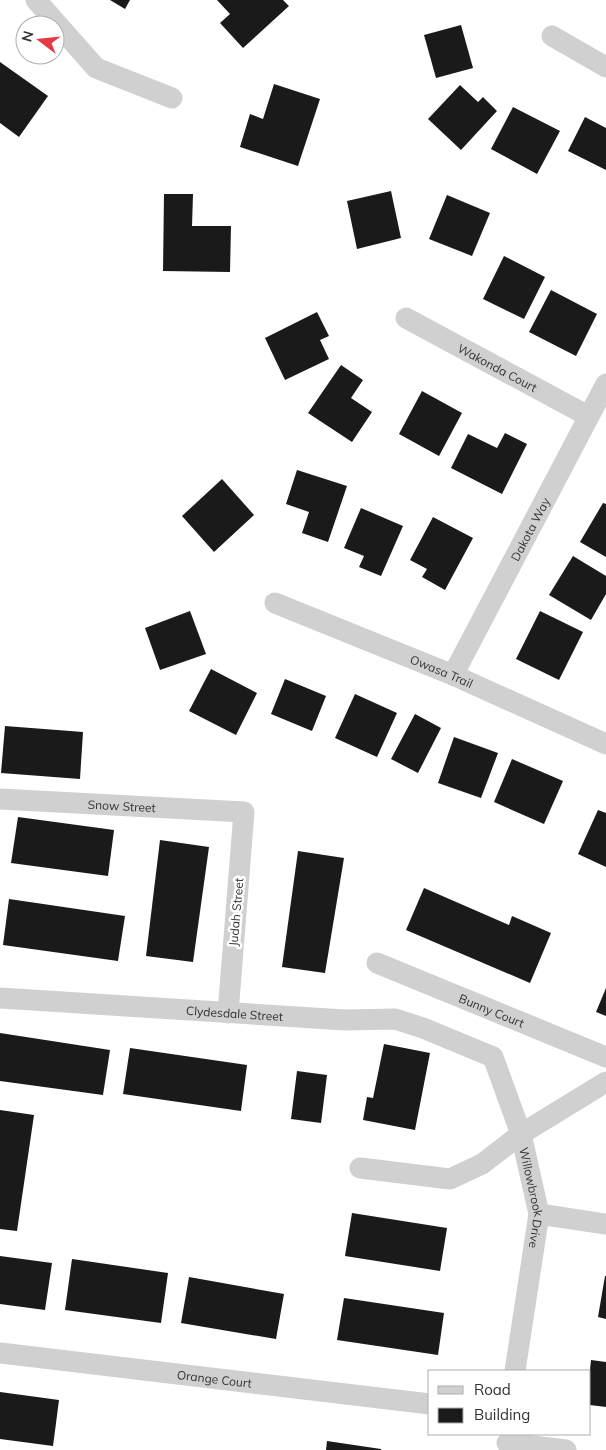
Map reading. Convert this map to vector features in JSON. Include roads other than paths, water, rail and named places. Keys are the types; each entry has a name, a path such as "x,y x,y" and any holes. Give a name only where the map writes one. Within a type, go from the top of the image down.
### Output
{"street":[{"path":"36,0 96,68 172,98"},
{"path":"552,36 606,66"},
{"name":"Wakonda Court","path":"406,318 588,416"},
{"name":"Dakota Way","path":"453,675 606,384"},
{"name":"Owasa Trail","path":"275,604 453,675 606,744"},
{"name":"Snow Street","path":"0,799 244,812"},
{"name":"Judah Street","path":"228,1013 244,812"},
{"name":"Bunny Court","path":"377,963 606,1057"},
{"name":"Clydesdale Street","path":"0,998 345,1020 395,1019 464,1045"},
{"name":"Willowbrook Drive","path":"464,1045 493,1057 520,1134 539,1214 515,1370"},
{"path":"360,1168 450,1180 482,1164 520,1134 606,1082"},
{"path":"539,1214 606,1224"},
{"name":"Orange Court","path":"0,1353 428,1404"},
{"path":"507,1442 566,1450"}]}
